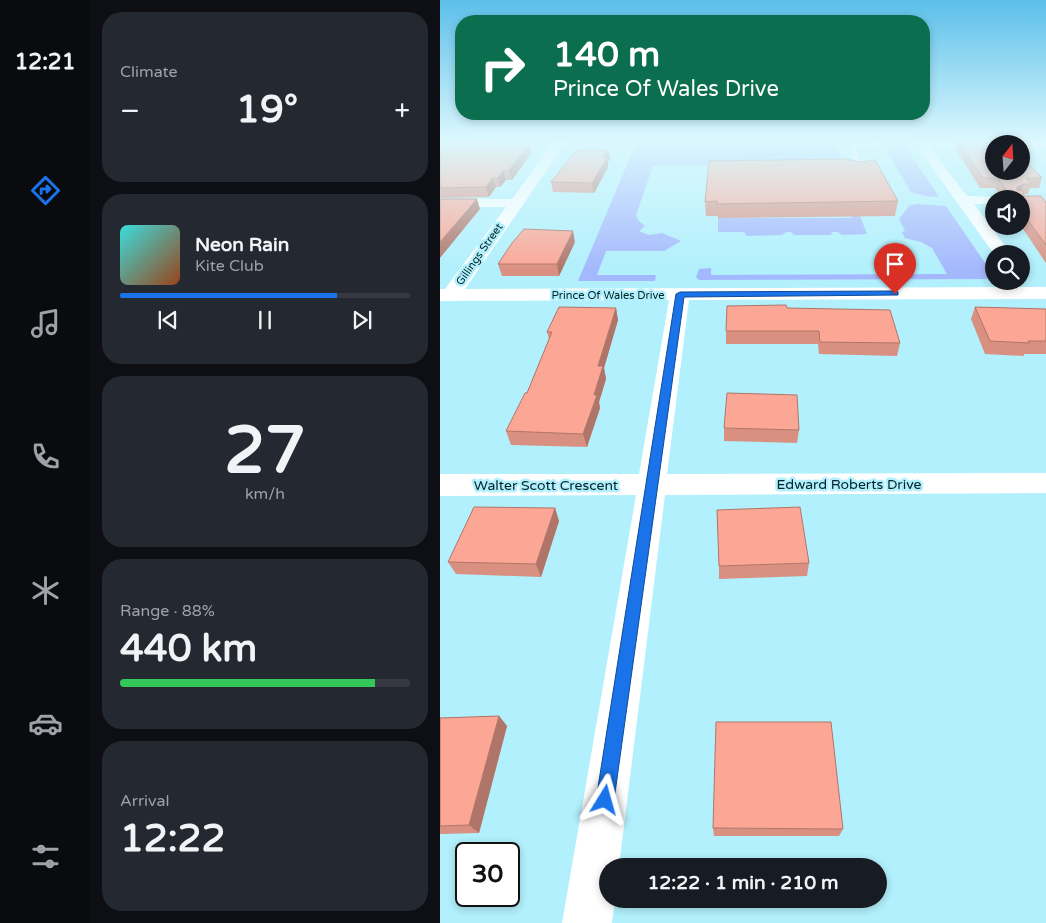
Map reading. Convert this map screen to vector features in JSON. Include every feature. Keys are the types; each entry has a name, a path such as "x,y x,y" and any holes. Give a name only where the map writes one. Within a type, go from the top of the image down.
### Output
{"street":[{"name":"Gillings Street","path":"445,295 530,184"},
{"path":"952,184 996,245"},
{"path":"964,200 985,200"},
{"path":"440,203 516,203"},
{"path":"1030,284 1041,293"},
{"name":"Prince Of Wales Drive","path":"445,295 1041,293"},
{"path":"586,923 680,294"},
{"name":"Edward Roberts Drive","path":"652,485 1046,483"},
{"name":"Walter Scott Crescent","path":"440,485 652,485"}],"shaded area":[{"path":"619,184 647,184 636,215 638,220 645,226 639,231 649,235 662,233 681,241 664,251 606,251 597,275 656,275 655,281 578,281"},
{"path":"906,184 930,184 939,197 926,196 911,192"},
{"path":"916,204 946,206 985,263 985,279 699,280 696,277 699,269 711,268 711,275 947,274 932,248 921,242 905,238 902,232 905,231 899,219 909,206"},
{"path":"852,216 860,216 867,234 842,235 838,232 832,232 831,235 794,235 791,232 786,232 782,235 747,236 744,232 718,232 718,218 852,218"}],"building":[{"path":"440,184 488,184 486,187 440,188"},
{"path":"707,184 889,184 898,201 717,204 717,201 705,202"},
{"path":"1002,184 1024,184 1017,187 1017,190 1006,190"},
{"path":"1030,196 1041,196 1046,202 1046,245 1030,223"},
{"path":"440,199 477,199 440,242"},
{"path":"524,229 573,231 557,264 498,264"},
{"path":"786,305 787,308 890,310 900,343 820,342 819,331 726,331 727,306"},
{"path":"559,307 616,308 598,366 603,366 594,395 597,395 583,434 506,431 525,393 527,393 552,332 547,332"},
{"path":"975,307 1046,309 1046,341 1028,341 1029,343 990,341"},
{"path":"727,393 797,395 799,430 724,428"},
{"path":"474,507 555,508 536,564 448,562"},
{"path":"800,507 809,563 719,566 717,510"},
{"path":"499,716 469,825 440,826 440,718"},
{"path":"716,722 831,722 843,829 713,828"}],"route":[{"path":"605,800 680,294 895,294"}]}
